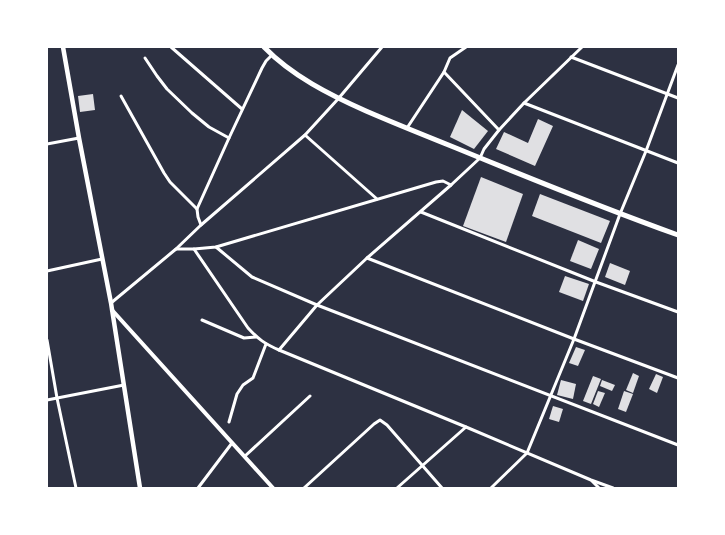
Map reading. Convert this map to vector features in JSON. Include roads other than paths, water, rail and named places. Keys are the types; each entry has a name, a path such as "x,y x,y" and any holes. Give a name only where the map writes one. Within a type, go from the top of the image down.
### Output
{"main road":[{"path":"63,47 111,303 140,488"},
{"path":"264,47 272,55 309,82 338,99 480,158 620,214 678,235"}],"street":[{"path":"171,47 242,109"},
{"path":"111,303 176,249 200,225 305,135 382,47"},
{"path":"407,128 444,72 450,58 466,47"},
{"path":"279,350 317,305 480,158 484,149 499,130 570,57 582,47"},
{"path":"200,225 197,209 242,109 266,62 272,55"},
{"path":"570,57 678,98"},
{"path":"145,58 167,89 209,127 228,138"},
{"path":"491,488 527,453 574,339 620,214 646,151 678,66"},
{"path":"444,72 499,130"},
{"path":"122,96 164,173 170,182 197,209"},
{"path":"524,103 678,163"},
{"path":"305,135 377,199"},
{"path":"47,144 79,138"},
{"path":"176,249 216,247 436,182 442,181 451,185"},
{"path":"420,212 596,282 678,312"},
{"path":"216,247 252,277 317,305 678,445"},
{"path":"194,249 248,328 256,337 266,344 613,488"},
{"path":"368,258 678,378"},
{"path":"47,271 102,259"},
{"path":"112,309 272,488"},
{"path":"202,320 244,338 256,337"},
{"path":"47,340 57,398 76,488"},
{"path":"230,422 237,394 243,385 253,378 266,344"},
{"path":"47,400 124,385"},
{"path":"245,456 310,396"},
{"path":"304,488 380,420 387,425 442,488"},
{"path":"397,488 466,427"},
{"path":"198,488 232,443"},
{"path":"591,480 599,488"}]}
